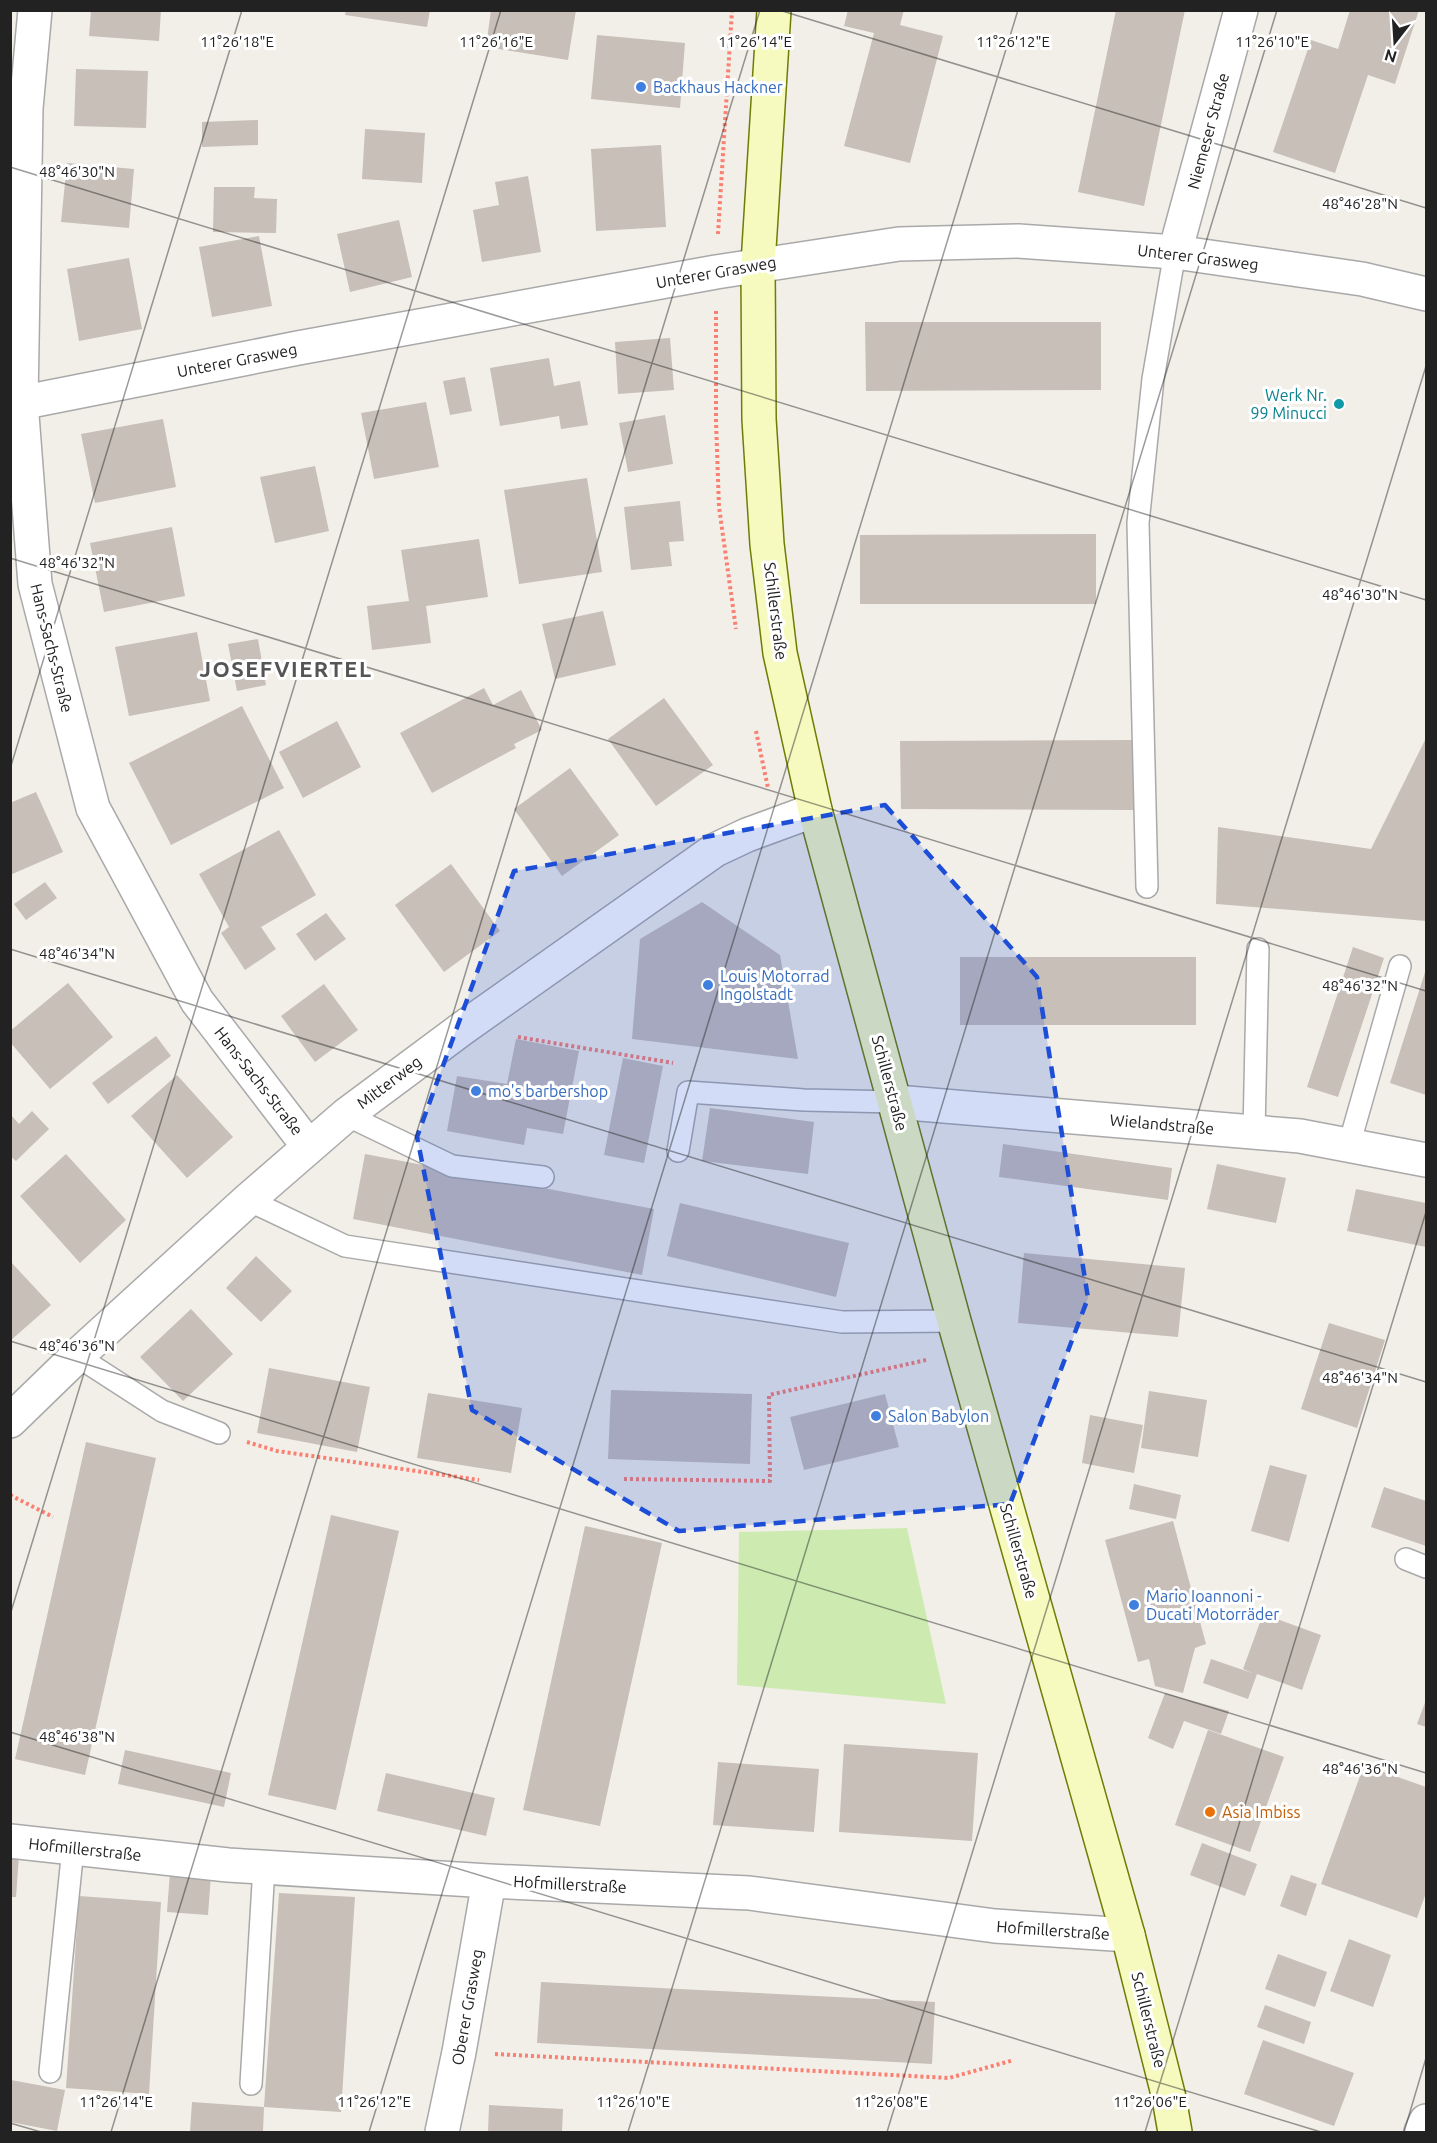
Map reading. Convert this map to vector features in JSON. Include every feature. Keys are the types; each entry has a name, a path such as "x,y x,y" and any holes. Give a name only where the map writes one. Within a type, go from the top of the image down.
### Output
{"main road":[{"name":"Schillerstraße","path":"774,10 758,264 759,420 767,544 780,653 815,810 954,1321 1128,1935 1169,2098 1175,2133"}],"street":[{"name":"Hans-Sachs-Straße","path":"35,10 26,108 16,404 35,584 93,808 197,1001 309,1147"},
{"name":"Niemeser Straße","path":"1175,252 1241,10"},
{"name":"Unterer Grasweg","path":"16,404 298,348 758,264 900,244 1018,241 1175,252 1362,279 1426,294"},
{"name":"Mitterweg","path":"10,1420 248,1200 346,1115 463,1028 715,850 747,835 815,810"},
{"name":"Wielandstraße","path":"896,1101 1300,1136 1426,1160"},
{"name":"Hofmillerstraße","path":"10,1840 228,1865 489,1881 749,1893 995,1926 1128,1935"},
{"name":"Oberer Grasweg","path":"442,2133 459,2052 489,1881"},
{"path":"1421,2133 1426,2121"}],"lane":[{"path":"1147,887 1138,523 1153,380 1175,252"},
{"path":"1254,1132 1258,949"},
{"path":"1349,1145 1400,966"},
{"path":"678,1151 688,1092 804,1100 896,1101"},
{"path":"346,1115 452,1166 543,1178"},
{"path":"248,1200 345,1246 842,1322 954,1321"},
{"path":"77,1356 162,1411 219,1434"},
{"path":"1406,1560 1426,1567"},
{"path":"50,2073 73,1848"},
{"path":"251,2084 264,1867"}],"path":[{"path":"463,1028 674,1063"},
{"path":"624,1479 770,1481 769,1395 926,1359"},
{"path":"219,1434 277,1451 479,1480"},
{"path":"10,1495 53,1517"},
{"path":"459,2052 949,2078 1014,2060"}],"highlighted area":[{"path":"885,805 1037,977 1088,1298 1010,1504 679,1531 472,1410 417,1137 514,871"}],"green space":[{"path":"907,1528 946,1704 737,1685 739,1532"}],"building":[{"path":"91,10 161,10 159,41 89,36"},
{"path":"346,10 430,10 427,27 345,15"},
{"path":"491,10 576,10 568,60 486,47"},
{"path":"848,10 904,10 900,25 943,36 910,163 844,146 874,33 844,26"},
{"path":"1116,10 1185,10 1144,206 1078,192"},
{"path":"1350,10 1419,10 1395,84 1368,75 1335,173 1273,152 1311,40 1338,49"},
{"path":"597,35 685,43 680,108 591,99"},
{"path":"76,69 148,71 146,128 74,126"},
{"path":"258,120 258,145 202,147 202,122"},
{"path":"365,129 425,133 422,183 362,179"},
{"path":"661,145 666,227 596,231 591,149"},
{"path":"67,163 134,169 129,228 61,222"},
{"path":"528,176 541,252 482,262 473,210 499,205 495,182"},
{"path":"214,187 255,187 254,198 277,199 276,233 213,232"},
{"path":"399,220 412,277 350,292 337,234"},
{"path":"259,236 272,306 212,317 199,247"},
{"path":"129,258 142,329 79,341 67,269"},
{"path":"865,322 1101,322 1101,390 866,391"},
{"path":"670,338 674,390 618,394 615,342"},
{"path":"549,358 554,386 580,381 588,425 561,429 559,416 500,426 490,368"},
{"path":"465,377 472,411 450,415 443,381"},
{"path":"426,402 439,467 374,479 361,413"},
{"path":"665,415 673,464 628,472 619,423"},
{"path":"163,419 176,487 95,503 81,434"},
{"path":"315,466 329,531 275,543 260,477"},
{"path":"587,478 602,572 519,584 504,490"},
{"path":"680,501 684,541 669,542 672,566 631,570 624,507"},
{"path":"172,527 185,596 104,612 90,543"},
{"path":"1096,534 1096,604 860,604 860,535"},
{"path":"479,539 488,597 426,606 431,643 372,650 367,606 409,601 401,550"},
{"path":"603,611 616,665 555,679 542,624"},
{"path":"197,632 210,701 129,716 115,647"},
{"path":"258,639 266,685 237,691 228,644"},
{"path":"484,688 493,705 521,690 542,730 514,744 516,748 432,793 400,733"},
{"path":"664,698 713,765 656,806 608,739"},
{"path":"242,706 284,788 171,845 129,763"},
{"path":"337,721 361,767 303,798 279,752"},
{"path":"1426,738 1426,921 1216,904 1218,827 1371,849"},
{"path":"1136,740 1136,810 901,809 900,741"},
{"path":"570,768 619,835 562,876 514,809"},
{"path":"36,792 63,852 10,875 10,803"},
{"path":"279,830 316,895 261,927 276,949 245,970 221,933 229,927 199,874"},
{"path":"451,864 500,931 444,972 395,905"},
{"path":"45,882 57,898 26,920 14,904"},
{"path":"702,902 780,955 798,1059 632,1039 640,939"},
{"path":"326,913 346,939 315,961 296,934"},
{"path":"1353,947 1384,958 1338,1097 1307,1087"},
{"path":"960,957 1196,957 1196,1025 960,1025"},
{"path":"1426,969 1426,1095 1390,1083"},
{"path":"68,983 113,1037 50,1089 10,1042 10,1031"},
{"path":"324,984 358,1030 315,1062 281,1016"},
{"path":"156,1036 171,1056 108,1104 92,1083"},
{"path":"516,1039 579,1051 563,1134 527,1128 524,1145 447,1131 457,1076 507,1084"},
{"path":"623,1058 663,1066 644,1163 604,1155"},
{"path":"177,1075 233,1137 187,1178 131,1116"},
{"path":"710,1108 814,1122 808,1174 702,1161"},
{"path":"32,1111 49,1129 16,1161 10,1156 10,1114 19,1124"},
{"path":"1003,1144 1172,1168 1168,1200 999,1177"},
{"path":"66,1154 126,1220 80,1263 20,1196"},
{"path":"365,1154 654,1209 642,1275 353,1219"},
{"path":"1217,1164 1286,1178 1276,1223 1207,1209"},
{"path":"1356,1189 1426,1203 1426,1247 1347,1231"},
{"path":"680,1203 849,1243 836,1297 667,1256"},
{"path":"1024,1253 1185,1268 1178,1337 1018,1323"},
{"path":"256,1256 292,1291 261,1322 226,1288"},
{"path":"10,1261 51,1305 10,1341"},
{"path":"191,1309 233,1354 183,1401 140,1357"},
{"path":"1329,1323 1385,1340 1357,1428 1301,1409"},
{"path":"269,1368 370,1387 357,1452 257,1433"},
{"path":"611,1390 752,1394 750,1464 608,1459"},
{"path":"1149,1391 1207,1400 1198,1457 1141,1448"},
{"path":"428,1393 522,1408 511,1473 417,1458"},
{"path":"885,1394 899,1447 804,1470 790,1417"},
{"path":"1090,1415 1143,1425 1134,1473 1082,1463"},
{"path":"86,1442 156,1458 85,1775 15,1759"},
{"path":"1270,1465 1307,1475 1289,1542 1251,1531"},
{"path":"1134,1484 1181,1495 1176,1519 1129,1509"},
{"path":"1384,1487 1426,1501 1426,1546 1371,1527"},
{"path":"331,1515 399,1531 336,1810 268,1795"},
{"path":"1173,1521 1206,1644 1195,1648 1183,1693 1155,1686 1149,1659 1138,1662 1105,1540"},
{"path":"585,1526 662,1543 600,1826 523,1810"},
{"path":"1263,1614 1321,1635 1302,1690 1257,1674 1248,1699 1203,1683 1211,1659 1252,1673 1243,1669"},
{"path":"1165,1693 1229,1711 1221,1734 1184,1721 1173,1749 1148,1738"},
{"path":"1426,1700 1426,1727 1417,1724"},
{"path":"1208,1730 1284,1757 1250,1852 1175,1825"},
{"path":"844,1744 978,1753 972,1841 839,1832"},
{"path":"125,1750 231,1773 224,1807 118,1784"},
{"path":"718,1762 819,1769 814,1832 713,1825"},
{"path":"1364,1765 1426,1787 1426,1893 1417,1918 1321,1884"},
{"path":"386,1773 495,1798 486,1836 377,1811"},
{"path":"1202,1843 1257,1864 1245,1896 1190,1875"},
{"path":"10,1855 19,1856 16,1897 10,1897"},
{"path":"170,1872 211,1875 208,1915 167,1912"},
{"path":"1291,1875 1317,1884 1306,1916 1280,1906"},
{"path":"279,1893 355,1897 341,2112 264,2107"},
{"path":"79,1896 161,1902 149,2094 66,2088"},
{"path":"1349,1939 1391,1955 1373,2007 1330,1991"},
{"path":"1278,1954 1327,1972 1315,2007 1265,1989"},
{"path":"541,1982 935,2002 932,2064 537,2043"},
{"path":"1265,2005 1311,2022 1304,2044 1257,2027"},
{"path":"1263,2040 1354,2073 1334,2126 1244,2094"},
{"path":"11,2080 65,2090 57,2131 10,2122"},
{"path":"192,2102 264,2107 263,2132 190,2132"},
{"path":"489,2105 563,2109 562,2132 488,2132"}],"place":[{"name":"Backhaus Hackner","path":"641,87"},
{"name":"Werk Nr. 99 Minucci","path":"1339,404"},
{"name":"Louis Motorrad Ingolstadt","path":"708,985"},
{"name":"mo's barbershop","path":"476,1091"},
{"name":"Salon Babylon","path":"876,1416"},
{"name":"Mario Ioannoni - Ducati Motorräder","path":"1134,1605"},
{"name":"Asia Imbiss","path":"1210,1812"}],"district":[{"name":"JOSEFVIERTEL","path":"286,669"}]}
